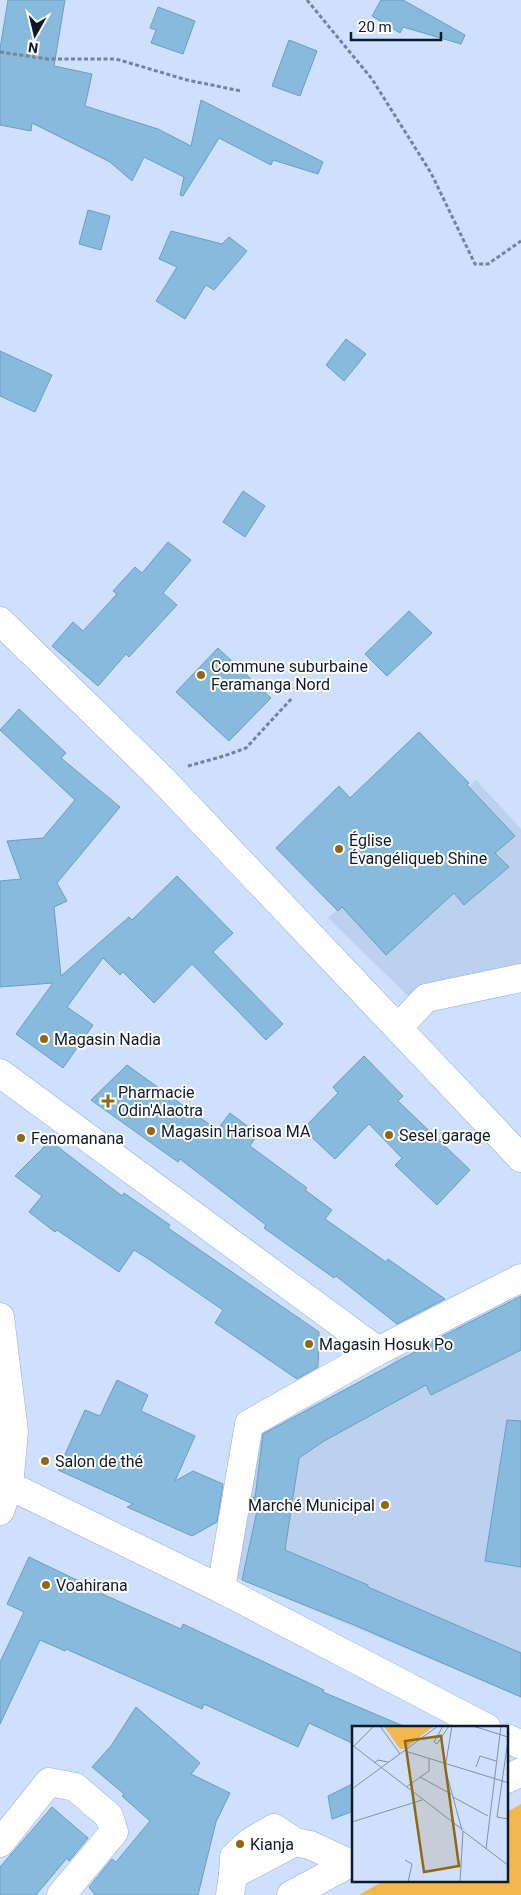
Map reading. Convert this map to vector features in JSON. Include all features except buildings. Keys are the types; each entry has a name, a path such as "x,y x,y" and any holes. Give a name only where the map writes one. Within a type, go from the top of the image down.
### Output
{"street":[{"path":"0,621 160,778 521,1158"},
{"path":"398,1028 426,998 521,978"},
{"path":"0,1073 378,1351"},
{"path":"221,1590 249,1424 378,1351 521,1278"},
{"path":"0,1317 14,1432 3,1493 221,1590 483,1726"},
{"path":"508,1738 521,1745"},
{"path":"508,1778 521,1772"},
{"path":"0,1842 49,1782 75,1787 108,1816 114,1832 60,1895"},
{"path":"231,1885 234,1857 250,1842 274,1828 295,1842 310,1845 351,1862"},
{"path":"291,1895 351,1862"}],"path":[{"path":"307,0 372,79 431,173 475,264 488,264 521,241"},
{"path":"0,52 48,59 116,59 187,80 241,91"},
{"path":"160,778 188,766 246,748 293,696"}],"shaded area":[{"path":"476,780 521,829 521,964 408,996 328,918"},
{"name":"Marché Municipal","path":"521,1296 521,1697 237,1578 262,1432 390,1365 397,1358 410,1354"},
{"path":"521,1804 521,1895 359,1895 381,1882 508,1882 508,1811"}],"place":[{"name":"Commune suburbaine Feramanga Nord","path":"201,675"},
{"name":"Église Évangéliqueb Shine","path":"339,849"},
{"name":"Magasin Nadia","path":"44,1039"},
{"name":"Pharmacie Odin'Alaotra","path":"108,1101"},
{"name":"Magasin Harisoa MA","path":"151,1131"},
{"name":"Sesel garage","path":"389,1135"},
{"name":"Fenomanana","path":"21,1138"},
{"name":"Magasin Hosuk Po","path":"309,1344"},
{"name":"Salon de thé","path":"45,1461"},
{"name":"Marché Municipal","path":"385,1505"},
{"name":"Voahirana","path":"46,1585"},
{"name":"Kianja","path":"240,1844"}]}
